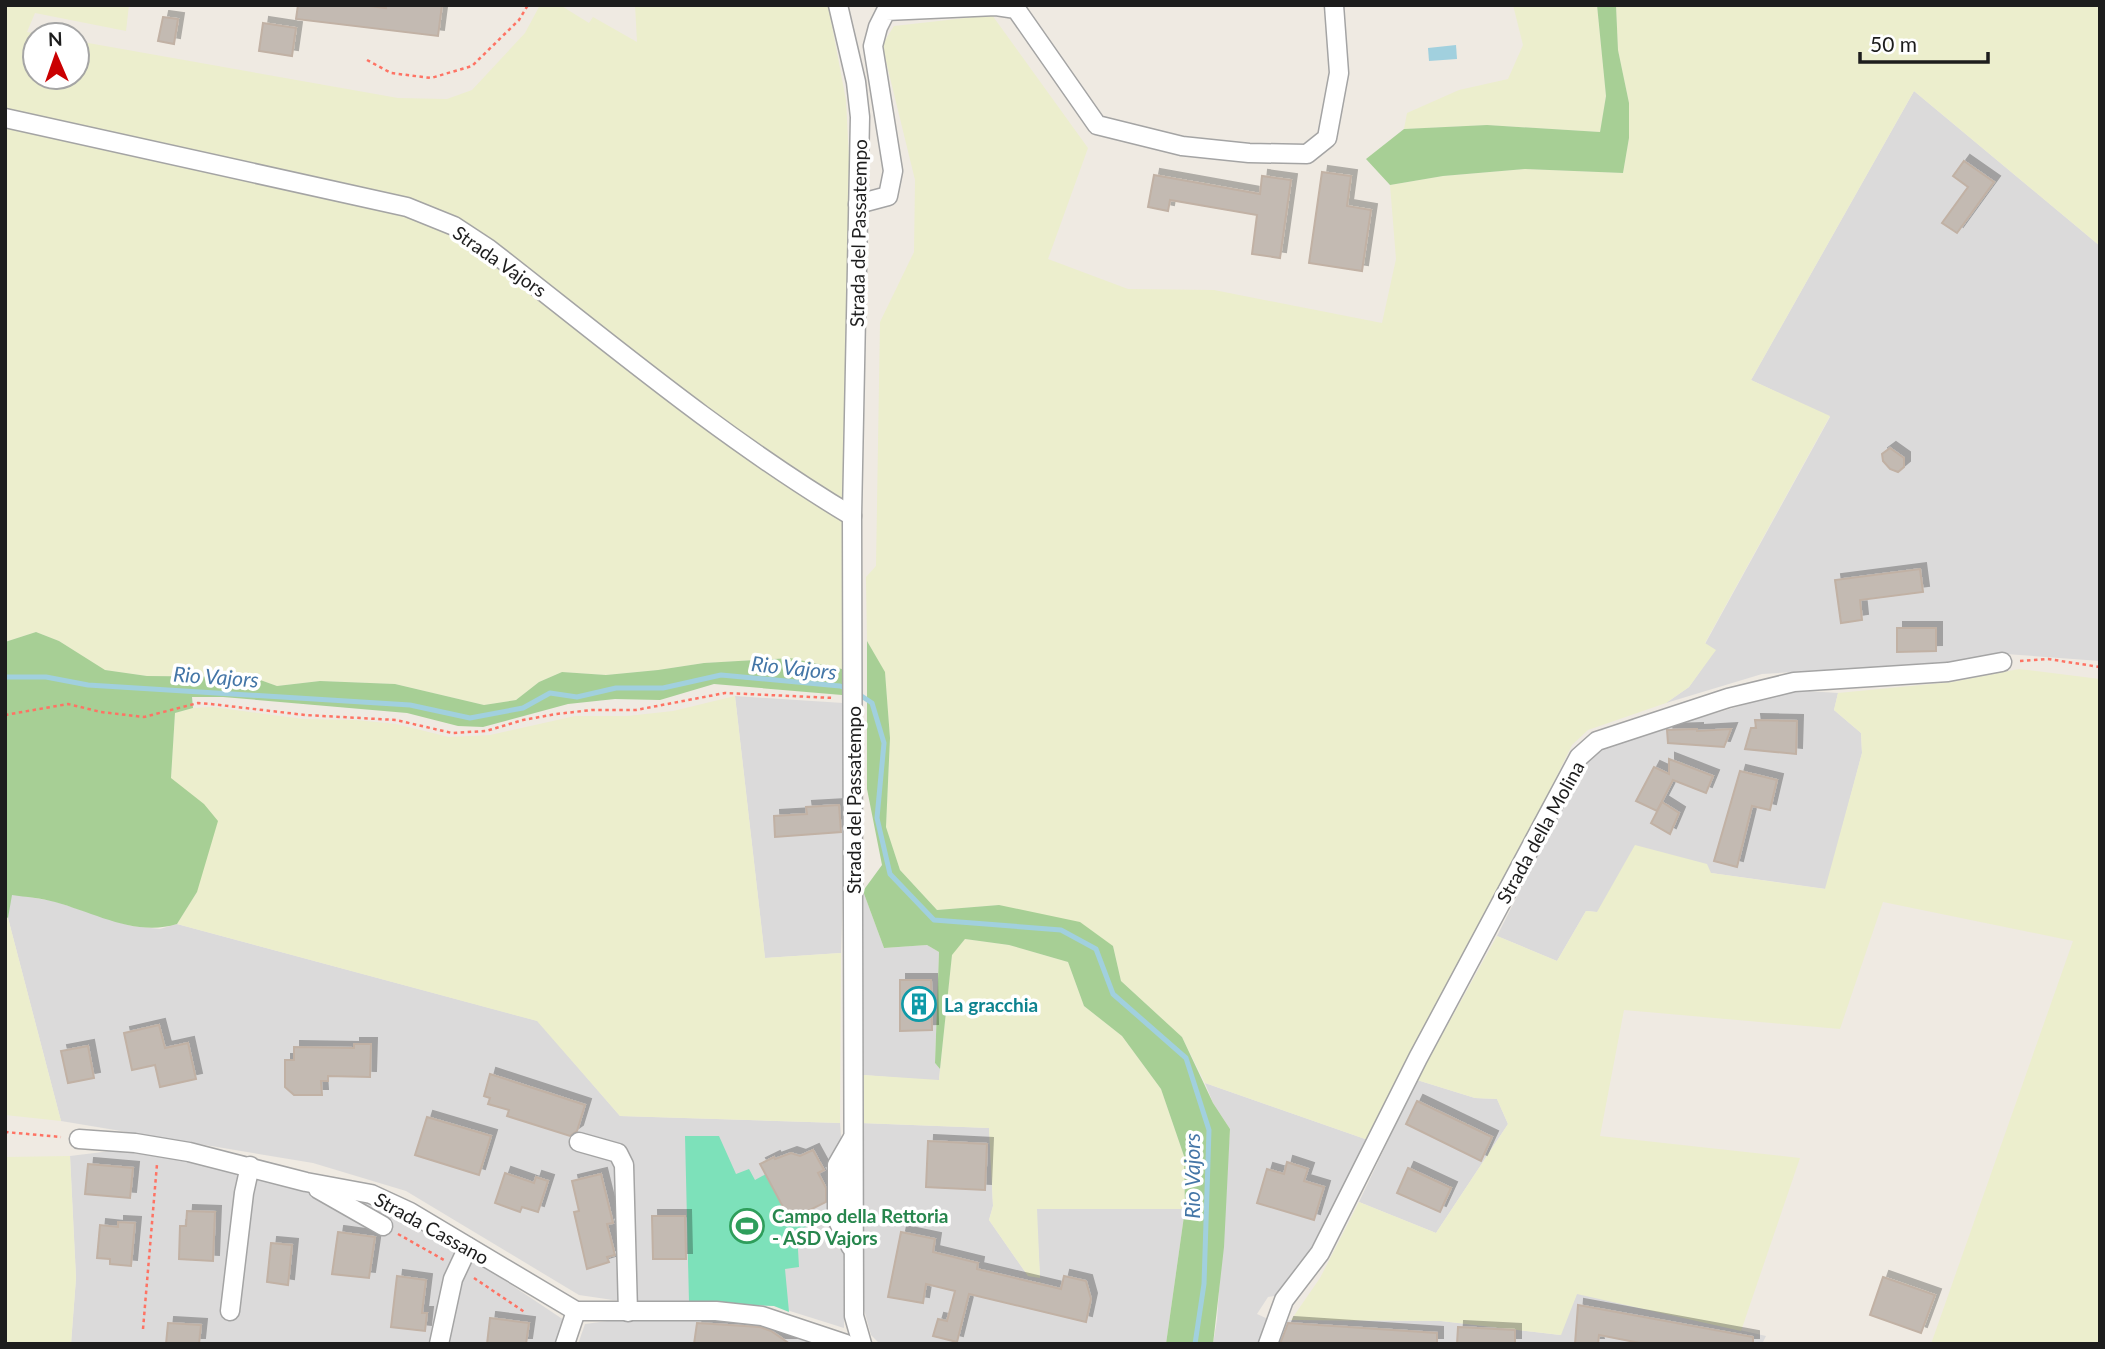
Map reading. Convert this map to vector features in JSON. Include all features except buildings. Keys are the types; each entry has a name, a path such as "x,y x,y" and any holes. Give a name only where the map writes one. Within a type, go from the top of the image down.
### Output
{"street":[{"name":"Strada del Passatempo","path":"838,5 853,69 860,117 852,516 852,700 854,1316 862,1344"},
{"path":"858,204 888,196 892,171 873,46 886,11 996,6 1016,9 1097,125 1182,146 1249,153 1307,154 1326,138 1339,73 1334,5"},
{"name":"Strada Vajors","path":"5,118 407,208 454,226 489,248 710,421 807,489 852,516"},
{"name":"Strada della Molina","path":"1268,1344 1284,1300 1320,1253 1418,1058 1579,757 1597,741 1728,698 1794,682 1948,672 2002,662"},
{"name":"Strada Cassano","path":"79,1139 159,1147 371,1194 410,1212 576,1311 716,1311 762,1316 846,1344"},
{"path":"579,1142 618,1153 624,1165 628,1312"},
{"path":"230,1311 244,1193 250,1166"},
{"path":"306,1181 383,1226"},
{"path":"439,1344 453,1279 468,1247"},
{"path":"565,1344 576,1311"}],"path":[{"path":"367,60 391,73 431,78 472,66 519,20 528,5"},
{"path":"2002,662 2048,659 2100,667"},
{"path":"5,715 68,704 101,712 144,717 198,703 305,715 396,720 452,733 486,731 556,714 592,710 636,710 725,692 852,700"},
{"path":"5,1132 79,1139"},
{"path":"143,1329 159,1147"}],"shaded area":[{"path":"1914,91 2100,246 2100,661 2006,654 1955,662 1762,674 1666,703 1689,687 1715,650 1705,644 1830,417 1751,380"},
{"path":"1793,690 1838,693 1834,710 1861,733 1862,753 1826,889 1711,873 1597,912 1586,911 1557,961 1497,936 1583,766 1602,747"},
{"path":"735,696 843,703 845,832 841,953 765,958"},
{"path":"863,891 884,948 927,945 939,952 935,1063 940,1069 939,1081 863,1075"},
{"path":"11,894 53,901 131,926 160,929 177,924 538,1021 620,1116 840,1123 845,1187 844,1328 774,1306 613,1300 579,1295 406,1191 313,1163 61,1121 8,918"},
{"path":"1417,1080 1475,1098 1497,1099 1508,1124 1436,1233 1359,1202"},
{"path":"1205,1083 1368,1140 1331,1219 1280,1295 1268,1297 1257,1314 1268,1319 1262,1344 1213,1344 1230,1129 1213,1103"},
{"path":"861,1123 989,1128 993,1206 989,1220 1028,1276 1040,1277 1036,1209 1185,1209 1166,1344 880,1344 871,1335 863,1306"},
{"path":"119,1150 178,1157 352,1195 403,1213 564,1320 555,1344 71,1344 76,1278 70,1156"},
{"path":"1577,1293 1766,1336 1762,1344 1273,1344 1280,1322 1291,1320 1441,1321 1560,1335"},
{"path":"697,1317 764,1322 833,1344 578,1344 585,1324 630,1318"}],"green space":[{"path":"5,5 129,5 126,31 91,24 91,21 75,21 35,13 32,21 21,21 21,91 91,91 91,43 398,98 447,99 472,90 525,33 540,5 560,5 589,23 593,17 637,42 635,5 828,5 846,100 849,158 846,499 841,501 712,416 458,222 5,112"},
{"path":"1513,5 1597,5 1606,96 1600,132 1487,125 1404,129 1407,113 1459,90 1508,79 1523,45"},
{"path":"1597,5 1616,5 1618,50 1629,103 1629,138 1623,173 1525,169 1443,176 1390,185 1366,159 1404,129 1487,125 1600,132 1606,96"},
{"path":"1616,5 2100,5 2100,246 1914,91 1751,380 1830,416 1705,643 1716,650 1689,687 1666,703 1588,730 1572,745 1486,920 1368,1140 1205,1083 1182,1037 1121,981 1113,946 999,905 937,910 900,870 886,827 890,738 885,673 867,641 866,577 876,566 880,322 914,252 915,180 882,45 894,26 992,15 1088,148 1048,259 1128,289 1214,290 1382,323 1396,259 1390,185 1443,176 1525,169 1623,173 1629,138 1629,103 1618,50"},
{"path":"5,124 408,215 443,228 478,247 847,520 842,669 790,658 704,663 606,675 562,672 539,682 516,700 484,705 395,684 320,681 277,686 252,677 147,676 104,670 59,641 36,632 5,642"},
{"path":"36,632 59,641 105,670 147,676 252,677 277,686 320,681 395,684 484,705 516,700 539,682 562,672 606,675 704,663 790,658 842,669 842,695 714,684 660,700 615,699 568,704 483,727 458,726 407,713 223,697 192,697 193,708 175,713 171,778 204,804 218,821 197,892 177,924 146,928 131,926 50,901 12,895 8,918 5,916 5,642"},
{"path":"867,641 885,672 890,738 886,827 900,870 937,910 999,905 1080,922 1113,946 1121,981 1182,1037 1213,1103 1230,1129 1224,1247 1213,1344 1166,1344 1185,1209 1184,1156 1161,1089 1122,1036 1084,1006 1068,962 1009,945 965,939 952,955 940,1069 935,1063 939,952 927,945 884,948 863,891 882,865 867,789"},
{"path":"2019,669 2100,679 2100,1344 1931,1344 2073,941 1883,902 1840,1029 1624,1010 1600,1136 1800,1158 1741,1331 1577,1294 1561,1335 1441,1321 1291,1320 1320,1278 1359,1202 1436,1233 1508,1124 1497,1099 1475,1098 1417,1080 1497,936 1557,961 1586,911 1597,912 1635,845 1707,864 1711,873 1825,889 1862,753 1861,733 1834,710 1838,693 1952,682"},
{"path":"735,696 765,958 841,953 840,1123 620,1116 537,1021 177,924 197,892 171,778 175,713 212,707 303,719 396,724 449,737 490,735 575,716 627,716 673,711"},
{"path":"5,916 8,918 61,1121 5,1115"},
{"path":"965,939 1009,945 1068,962 1084,1006 1122,1036 1161,1089 1184,1156 1185,1209 1037,1209 1040,1278 1028,1276 989,1220 993,1206 989,1128 861,1123 863,1075 939,1080 952,954"},
{"name":"Campo della Rettoria - ASD Vajors","path":"685,1136 719,1136 736,1174 749,1169 755,1180 766,1174 817,1220 797,1232 799,1267 785,1269 789,1312 774,1306 689,1302"},
{"path":"70,1156 76,1278 71,1344 5,1344 5,1157"}],"water":[{"path":"1456,45 1457,59 1429,61 1428,48"}],"waterway":[{"name":"Rio Vajors","path":"5,677 46,677 88,685 410,705 470,718 523,708 550,693 577,697 616,688 663,688 721,675 840,686 848,689"},
{"name":"Rio Vajors","path":"857,693 872,703 884,743 877,818 890,874 934,920 1061,930 1096,949 1113,994 1186,1058 1209,1130 1204,1284 1195,1344"}],"place":[{"name":"La gracchia","path":"919,1004"},
{"name":"Campo della Rettoria - ASD Vajors","path":"747,1226"}]}
